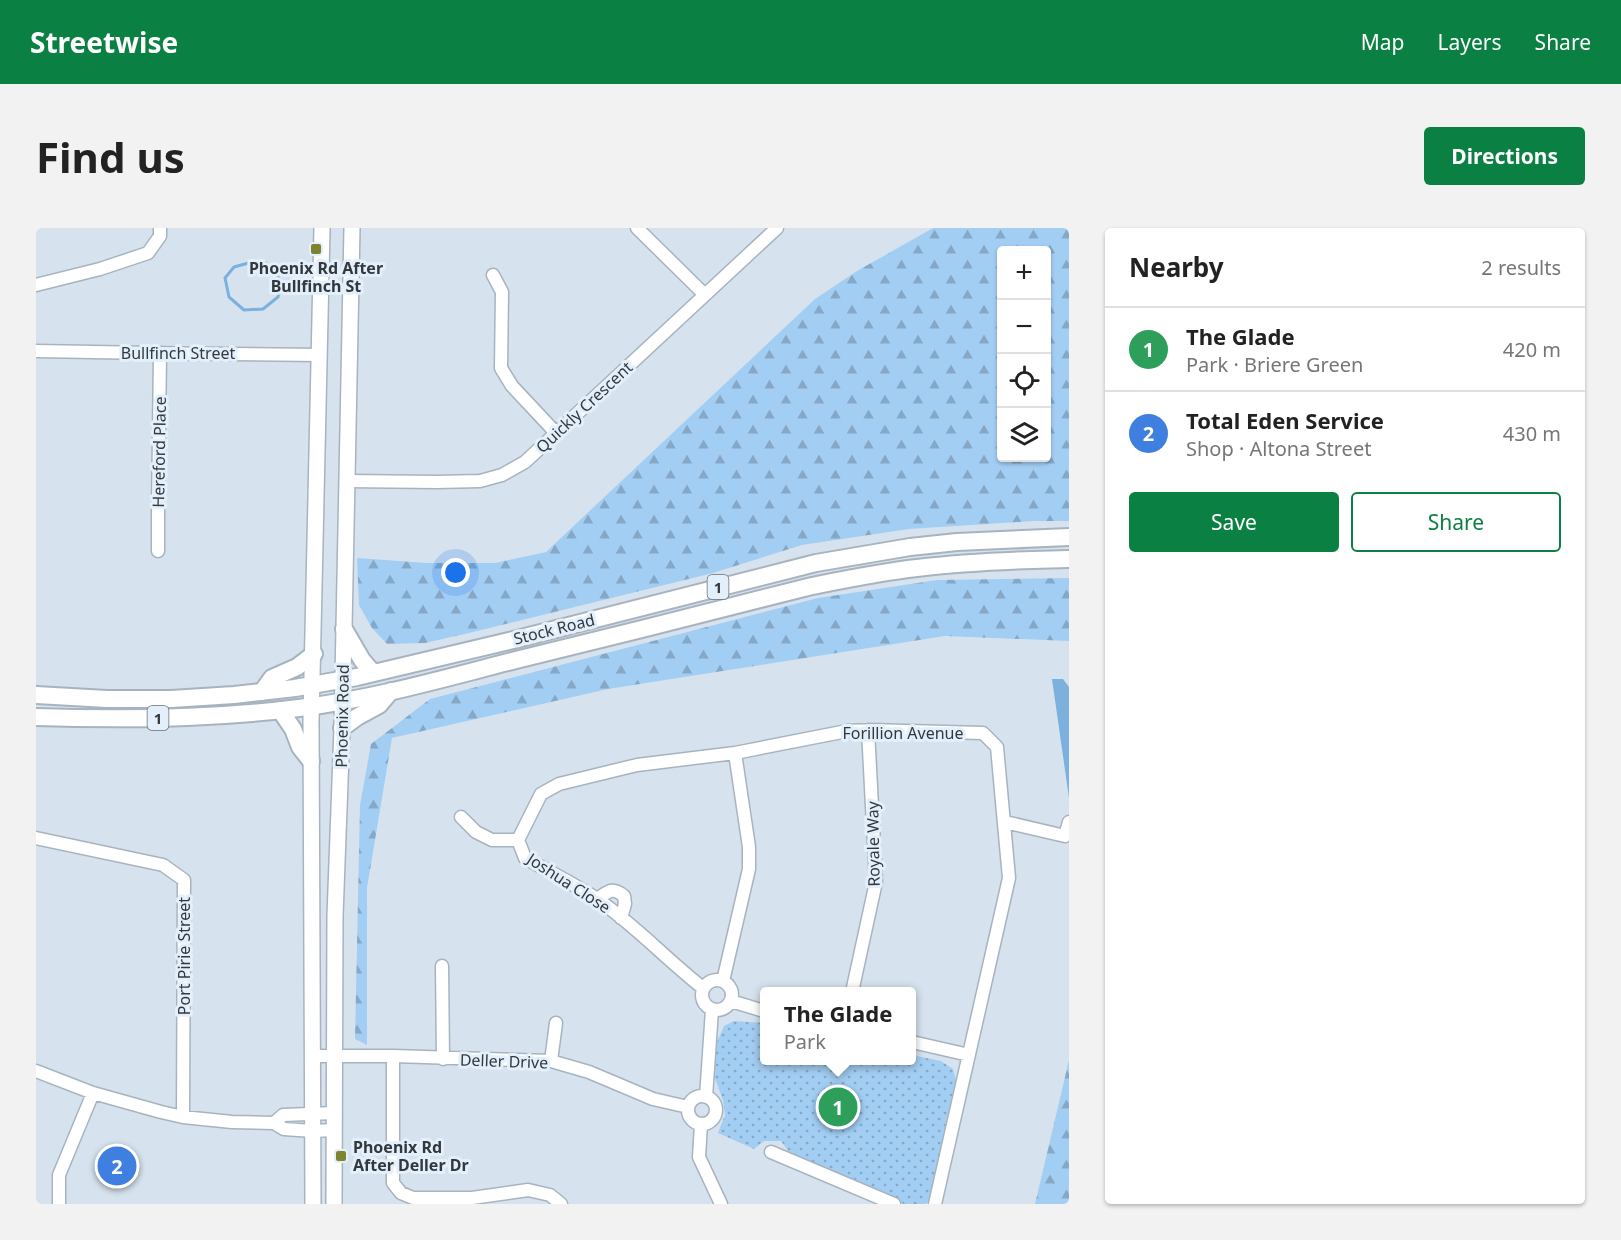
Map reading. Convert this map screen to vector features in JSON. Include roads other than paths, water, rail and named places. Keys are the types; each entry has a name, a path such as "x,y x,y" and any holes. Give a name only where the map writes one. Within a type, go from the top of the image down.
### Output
{"highway":[{"name":"Stock Road","path":"36,695 160,699 262,692 313,685 521,638 816,563 910,547 957,542 1069,537"},
{"name":"Stock Road","path":"36,717 158,718 241,714 312,706 391,691 812,586 883,572 949,564 1069,559"},
{"path":"344,629 362,660 373,673"},
{"path":"262,692 272,678 297,667 314,654"},
{"path":"342,728 379,705 391,691"},
{"path":"280,710 294,729 300,747 311,761"}],"main road":[{"name":"Phoenix Road","path":"313,1204 311,761 322,228"},
{"name":"Phoenix Road","path":"334,1204 335,916 342,728 352,228"}],"street":[{"path":"36,285 100,269 148,253 160,236 160,228"},
{"path":"637,228 705,295"},
{"name":"Quickly Crescent","path":"347,481 480,481 502,475 525,462 777,228"},
{"path":"493,275 502,292 501,368 512,386 556,433"},
{"name":"Bullfinch Street","path":"36,351 320,355"},
{"name":"Hereford Place","path":"158,550 160,354"},
{"name":"Royale Way","path":"853,987 876,882 868,730"},
{"name":"Forillion Avenue","path":"518,840 542,794 559,784 637,765 735,753 847,731 983,733 997,747 1009,878 935,1204"},
{"path":"723,981 749,869 749,847 735,753"},
{"name":"Joshua Close","path":"461,817 476,832 492,840 518,840 525,858 597,899 703,988"},
{"path":"1005,822 1065,836 1069,822"},
{"name":"Port Pirie Street","path":"36,838 163,865 184,880 183,1117"},
{"path":"597,899 611,890 618,891 624,896 625,904 621,918"},
{"path":"442,966 443,1059"},
{"path":"723,981 732,992 731,1001 726,1008 712,1010 702,999 703,988 709,982 723,981"},
{"path":"731,1001 760,1010"},
{"path":"706,1097 712,1010"},
{"path":"551,1061 556,1023"},
{"path":"916,1043 969,1055"},
{"name":"Deller Drive","path":"313,1056 551,1061 589,1072 653,1099 688,1107"},
{"path":"393,1056 393,1183 401,1193 413,1198 472,1198 528,1190 550,1195 561,1204"},
{"path":"36,1071 93,1093 183,1117 274,1123 284,1129 334,1130"},
{"path":"59,1204 59,1175 93,1093"},
{"path":"698,1097 706,1097 716,1106 716,1113 708,1123 701,1124 691,1118 688,1107 698,1097"},
{"path":"274,1123 284,1115 334,1113"},
{"path":"701,1124 699,1157 721,1204"},
{"path":"771,1152 894,1204"}],"waterway":[{"path":"252,262 266,263 276,272 281,284 278,297 263,309 244,310 229,297 225,278 234,267 252,262"}],"place":[{"name":"Phoenix Rd After Bullfinch St","path":"316,249"},
{"name":"The Glade","path":"838,1107"},
{"name":"Phoenix Rd After Deller Dr","path":"341,1156"},
{"name":"Total Eden Service","path":"117,1166"}]}
